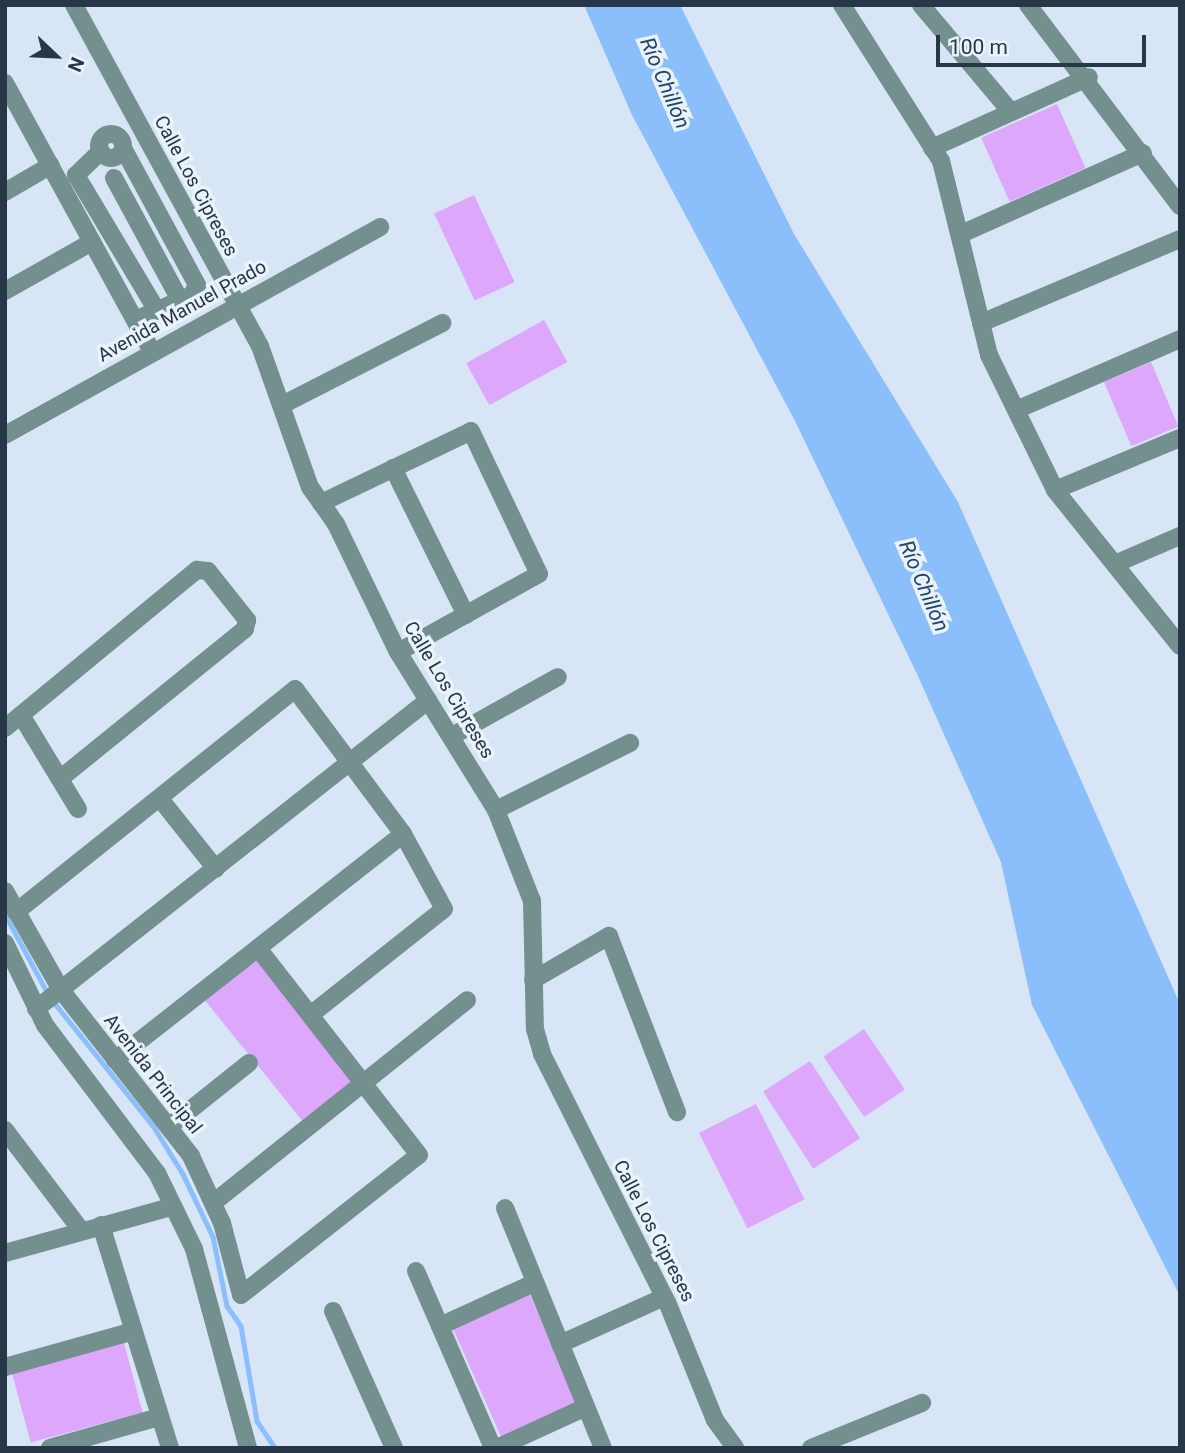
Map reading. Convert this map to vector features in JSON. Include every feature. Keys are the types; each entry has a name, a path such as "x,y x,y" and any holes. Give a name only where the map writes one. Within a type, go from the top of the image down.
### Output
{"street":[{"name":"Calle Los Cipreses","path":"74,5 236,303 284,404 321,503 398,652 496,810 532,901 533,980 542,1054 664,1297 715,1420 735,1448"},
{"path":"842,5 932,148 949,180 989,355 1055,490 1117,563 1180,646"},
{"path":"921,5 1011,112"},
{"path":"1028,5 1089,77 1180,206"},
{"path":"932,148 1089,77"},
{"path":"5,83 152,352"},
{"path":"135,320 157,311 180,300 197,285 128,155 112,134 100,141 89,191 157,311"},
{"path":"961,233 1143,153"},
{"path":"89,191 114,178 128,155"},
{"path":"5,192 51,165"},
{"path":"114,178 180,300"},
{"name":"Avenida Manuel Prado","path":"5,435 236,303 380,227"},
{"path":"981,323 1180,239"},
{"path":"5,291 92,242"},
{"path":"284,404 442,323"},
{"path":"1016,410 1180,338"},
{"path":"321,503 471,431 539,574 398,652"},
{"path":"1055,490 1180,438"},
{"path":"394,468 466,615"},
{"path":"1117,563 1180,536"},
{"path":"5,728 197,570 208,571 247,620 245,629 60,779"},
{"path":"452,736 558,677"},
{"path":"16,912 161,800 295,689 352,760 403,834 444,909 313,1013"},
{"path":"49,999 428,700"},
{"path":"21,715 78,809"},
{"path":"496,810 630,743"},
{"path":"161,800 216,869"},
{"path":"115,1060 403,834"},
{"name":"Avenida Principal","path":"5,891 16,912 49,999 115,1060 170,1126 213,1203 241,1295 419,1155 365,1082"},
{"path":"533,980 609,936 677,1112"},
{"name":"Avenida Principal","path":"5,943 49,999 157,1173 194,1249 248,1448"},
{"path":"258,948 313,1013 365,1082"},
{"path":"213,1203 467,1000"},
{"path":"170,1126 250,1063"},
{"path":"5,1130 12,1152 81,1230"},
{"path":"5,1253 172,1207"},
{"path":"505,1208 603,1448"},
{"path":"101,1225 130,1332 170,1448"},
{"path":"416,1271 495,1448 586,1407"},
{"path":"440,1326 534,1283"},
{"path":"560,1344 664,1297"},
{"path":"333,1311 394,1448"},
{"path":"5,1367 130,1332"},
{"path":"811,1448 922,1403"},
{"path":"50,1448 159,1417"}],"shaded area":[{"path":"1057,104 1085,168 1010,202 981,138"},
{"path":"474,195 515,282 475,301 434,214"},
{"path":"544,320 567,362 489,405 466,363"},
{"path":"1151,362 1178,426 1131,446 1104,382"},
{"path":"255,959 356,1083 305,1124 204,1000"},
{"path":"864,1029 905,1090 864,1117 823,1056"},
{"path":"810,1061 860,1138 813,1169 763,1091"},
{"path":"756,1104 805,1199 748,1228 699,1133"},
{"path":"529,1293 578,1403 501,1437 452,1327"},
{"path":"123,1339 143,1412 31,1442 11,1369"}],"water":[{"name":"Río Chillón","path":"584,5 680,5 794,234 958,502 1180,1004 1180,1296 1032,1005 1001,862 917,674 794,419 632,115"}],"waterway":[{"path":"5,914 48,994"},
{"path":"53,1001 154,1127 183,1174 213,1237 227,1306 241,1326 257,1421 275,1448"}]}
